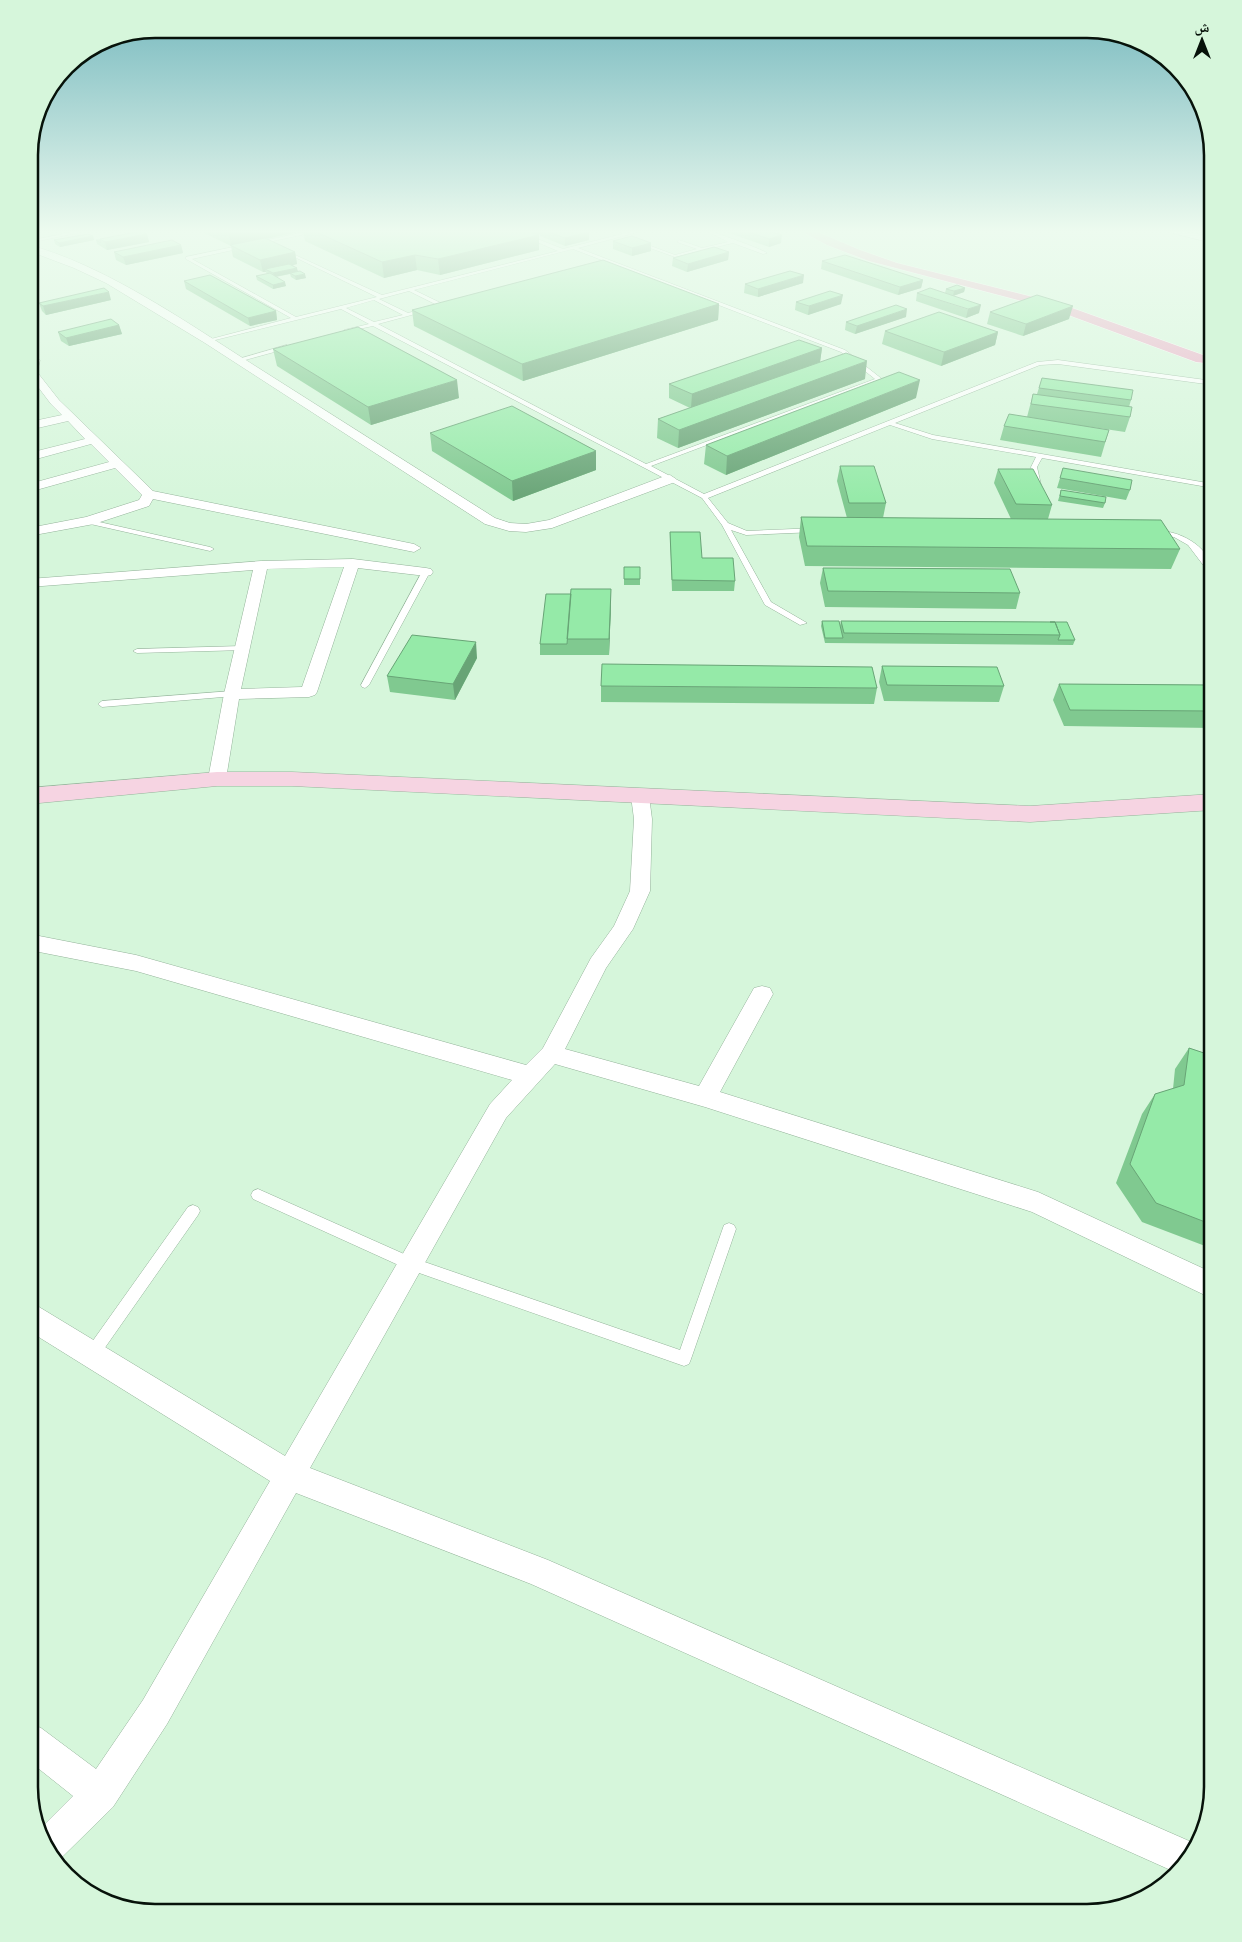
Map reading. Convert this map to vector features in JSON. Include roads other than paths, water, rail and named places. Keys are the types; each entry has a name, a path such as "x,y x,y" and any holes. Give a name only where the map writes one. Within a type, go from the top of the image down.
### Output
{"main road":[{"path":"1101,322 1204,359"},
{"path":"38,795 217,779 292,778 1030,814 1204,803"}],"street":[{"path":"177,322 482,516 498,524 526,528 552,524 670,479"},
{"path":"38,380 55,402 149,494 414,548"},
{"path":"38,424 70,417"},
{"path":"38,455 94,440"},
{"path":"38,485 118,463"},
{"path":"38,530 88,520 144,503 149,494"},
{"path":"232,694 309,692 353,562"},
{"path":"38,582 261,565 353,562 426,572"},
{"path":"217,779 232,694 261,565"},
{"path":"52,1842 100,1794 155,1712 288,1475 498,1111 551,1054 598,964 624,929 640,890 643,819 640,796"},
{"path":"38,944 136,963 531,1076"},
{"path":"705,1097 762,994"},
{"path":"551,1054 705,1097 1038,1203 1204,1282"},
{"path":"38,1321 288,1475 538,1571 1182,1857"},
{"path":"38,1747 100,1794"}],"lane":[{"path":"209,341 286,322"},
{"path":"369,322 704,497 726,525 768,603 803,623"},
{"path":"338,334 383,322"},
{"path":"646,466 879,379 843,351 766,322"},
{"path":"238,360 292,346"},
{"path":"704,497 1039,363 1058,362 1204,383"},
{"path":"890,423 932,437 1204,484"},
{"path":"1040,456 1034,467 1042,495"},
{"path":"88,520 210,549"},
{"path":"726,525 746,533 784,530 824,530"},
{"path":"1143,533 1163,533 1183,538 1195,546 1204,559"},
{"path":"365,686 426,572"},
{"path":"137,651 242,648"},
{"path":"102,704 232,694"},
{"path":"258,1195 410,1263 684,1358 729,1229"},
{"path":"92,1354 193,1211"}]}
